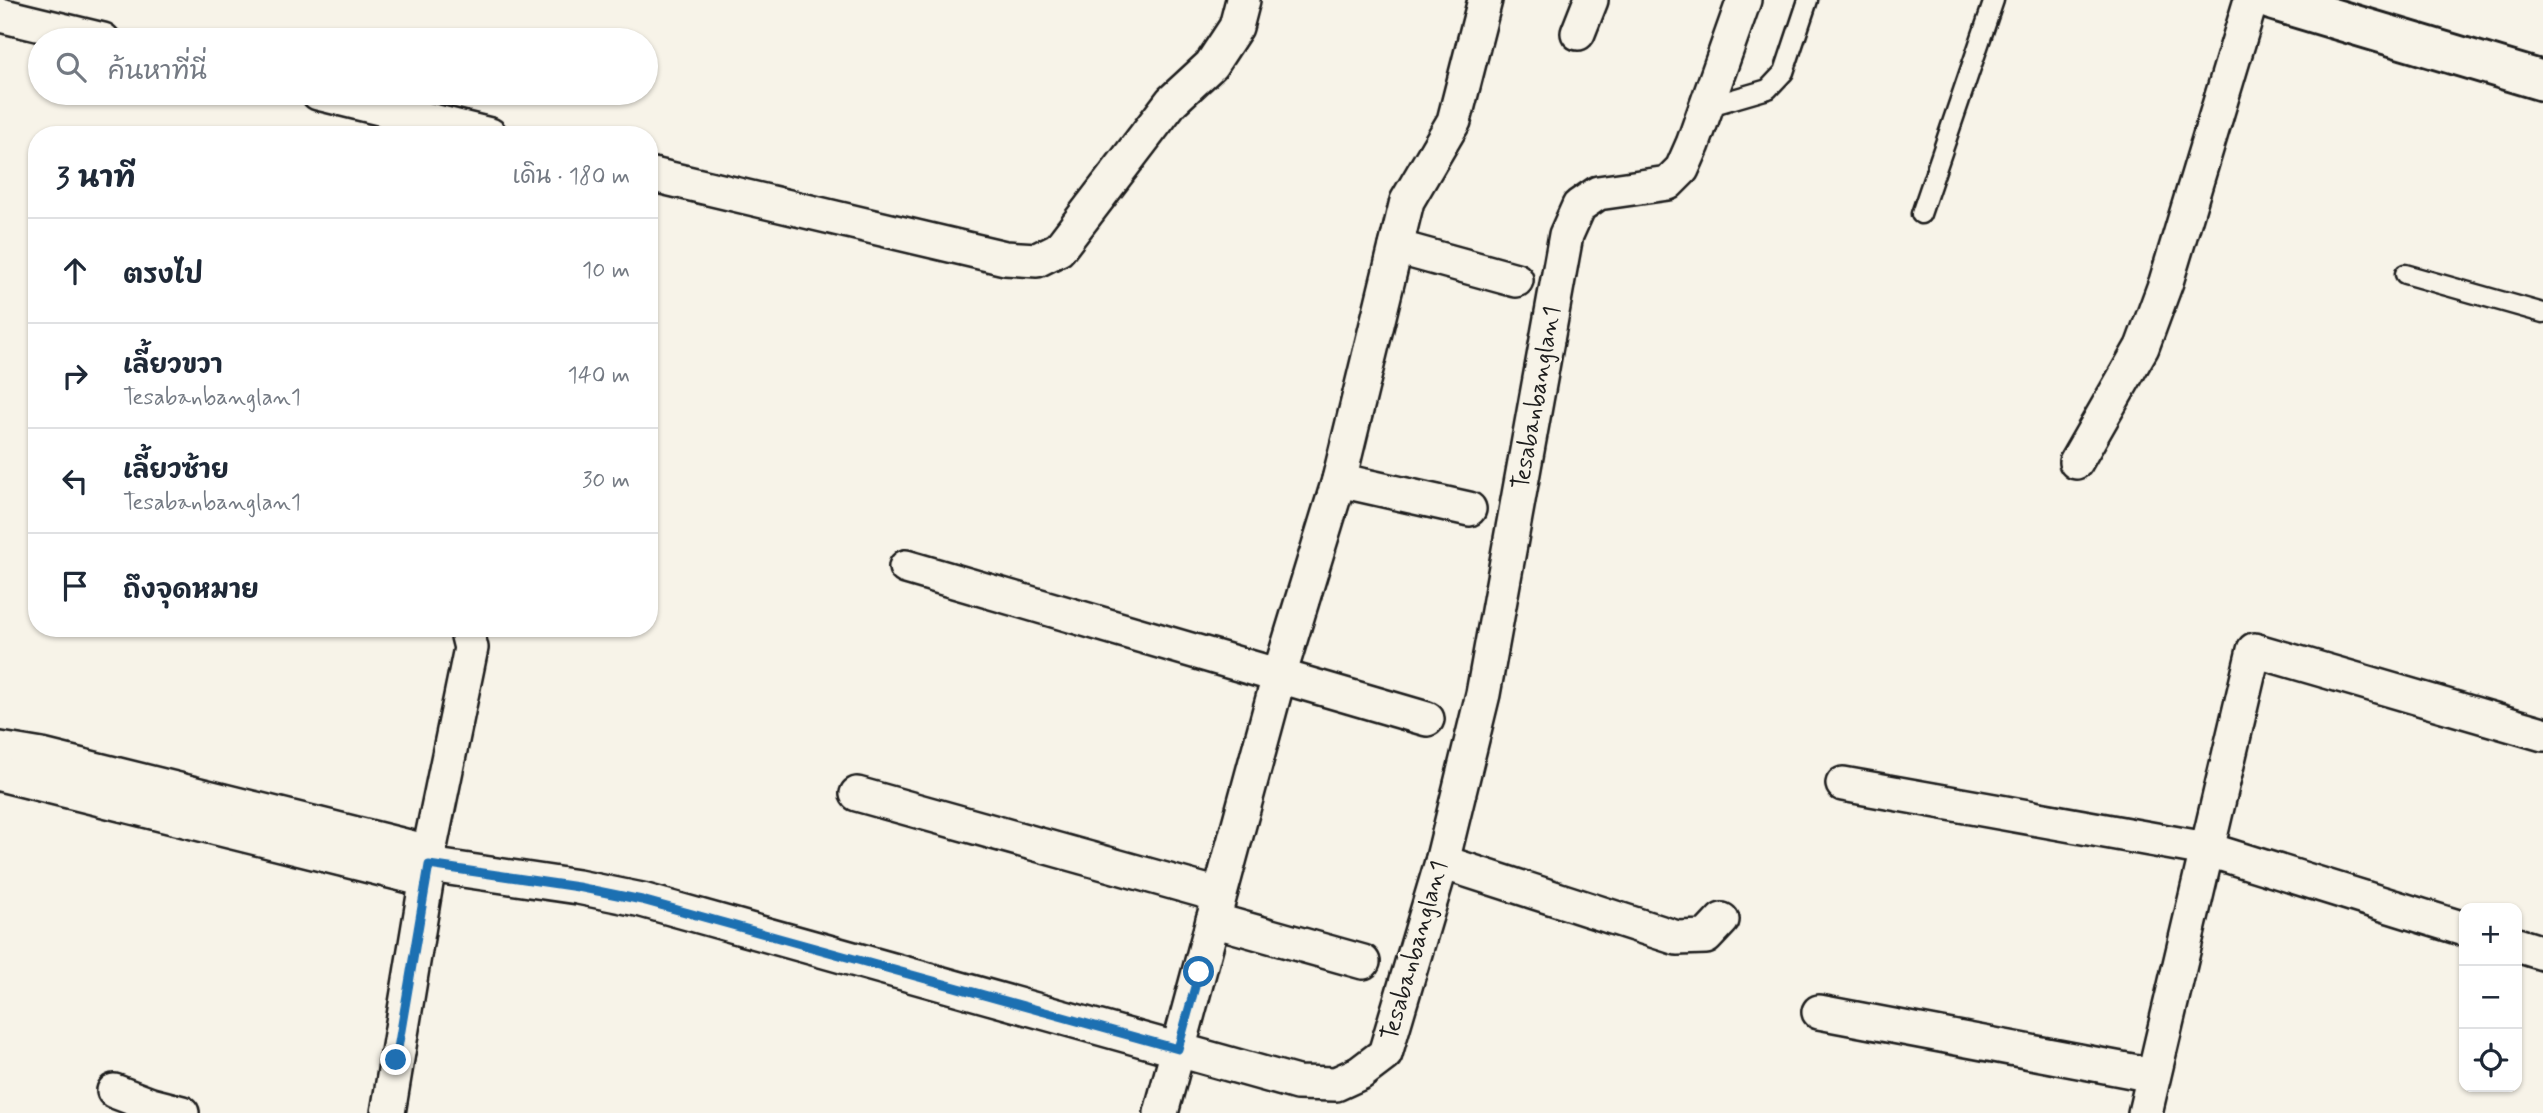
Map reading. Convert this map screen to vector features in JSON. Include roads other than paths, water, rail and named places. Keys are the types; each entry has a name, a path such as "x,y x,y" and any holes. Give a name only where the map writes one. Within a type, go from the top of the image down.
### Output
{"street":[{"path":"658,176 1005,258 1037,260 1059,249 1172,101 1211,65 1237,27 1243,0"},
{"path":"1161,1113 1279,676 1339,480 1407,201 1454,121 1485,0"},
{"path":"1578,33 1591,0"},
{"name":"Tesabanbanglan1","path":"220,814 428,866 578,887 642,900 1297,1083 1336,1084 1360,1073 1385,1055 1442,862 1483,694 1566,235 1579,206 1598,193 1668,183 1682,170 1744,0"},
{"path":"2076,462 2142,347 2166,282 2251,0"},
{"path":"2271,0 2543,82"},
{"path":"0,15 54,28"},
{"path":"367,105 453,126"},
{"path":"1396,247 1516,280"},
{"path":"1339,480 1469,509"},
{"path":"906,567 1427,719"},
{"path":"388,1113 428,866 471,648 468,637"},
{"path":"2146,1113 2254,650 2543,734"},
{"path":"0,749 42,755 220,814"},
{"path":"0,774 220,814"},
{"path":"1843,784 2206,849 2459,927"},
{"path":"857,794 1216,907 1363,962"},
{"path":"1442,862 1677,938 1706,937 1721,920"},
{"path":"2522,947 2543,953"},
{"path":"1819,1012 2153,1075"},
{"path":"114,1091 182,1113"}],"lane":[{"path":"1706,107 1768,89 1784,72 1808,0"},
{"path":"1921,214 1994,0"},
{"path":"2405,274 2543,313"}]}
